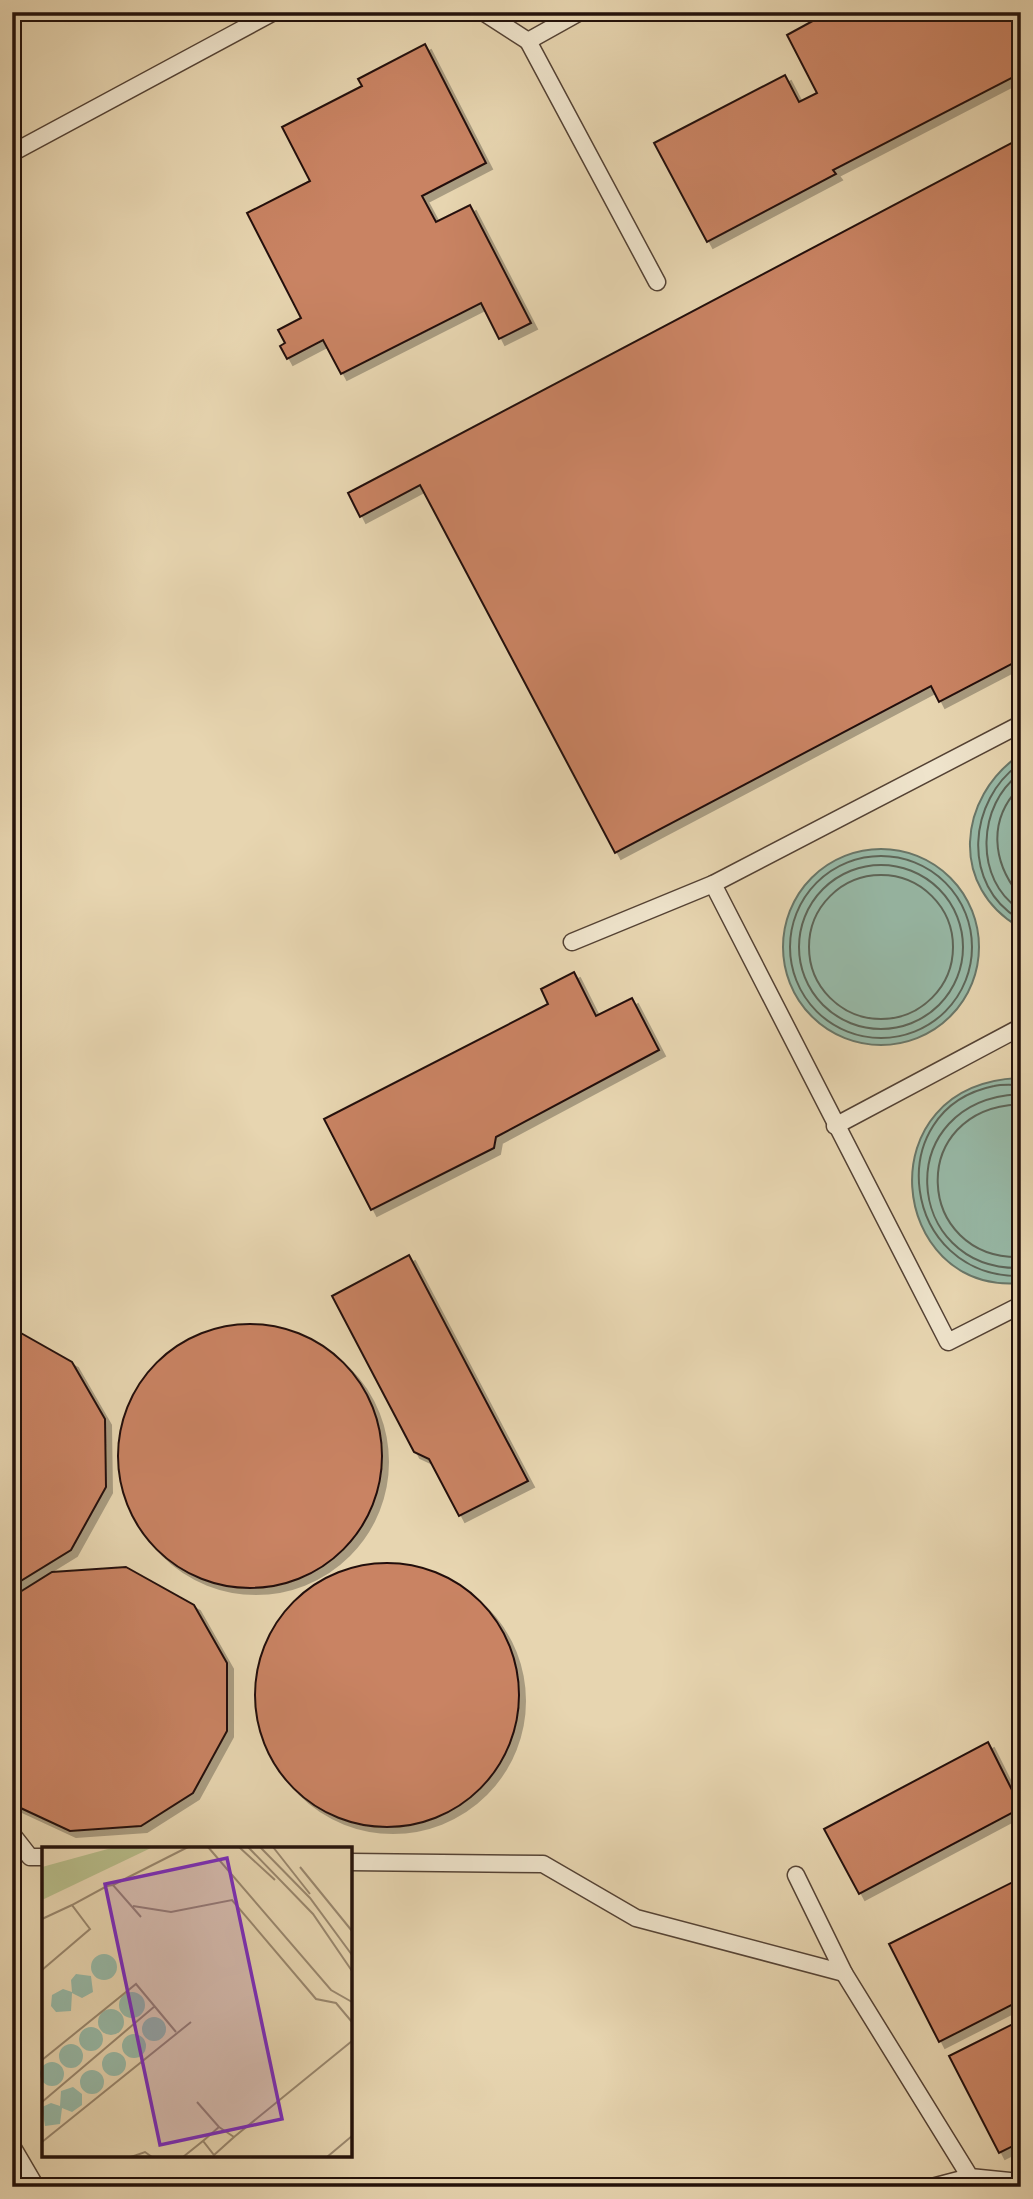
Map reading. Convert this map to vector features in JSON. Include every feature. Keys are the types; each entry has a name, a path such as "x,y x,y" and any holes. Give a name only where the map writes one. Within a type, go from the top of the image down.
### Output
{"lane":[{"path":"12,153 274,12"},
{"path":"483,12 528,41 657,282"},
{"path":"528,41 580,12"},
{"path":"572,942 713,884 1021,724"},
{"path":"713,884 948,1342 1021,1305"},
{"path":"835,1126 1021,1027"},
{"path":"12,1834 30,1857 42,1857"},
{"path":"352,1862 543,1864 636,1918 844,1973"},
{"path":"796,1875 844,1973 970,2177"},
{"path":"12,2146 36,2187"},
{"path":"932,2187 970,2177 1021,2182"}],"water":[{"path":"1021,754 1021,928 998,911 982,890 972,867 970,842 974,817 984,794 1000,772"},
{"path":"881,849 919,856 950,878 972,909 979,947 972,985 950,1016 919,1038 881,1045 843,1038 812,1016 790,985 783,947 790,909 812,878 843,856"},
{"path":"1021,1078 1021,1283 976,1278 943,1257 921,1225 912,1187 917,1148 936,1114 970,1089"}],"building":[{"path":"829,12 1021,12 1021,73 833,170 836,174 707,242 654,143 785,75 799,102 817,93 787,35"},
{"path":"425,44 486,163 422,196 436,222 470,205 531,323 499,339 481,303 341,374 323,340 287,359 280,346 285,343 278,330 301,318 247,213 310,181 282,127 362,86 358,79"},
{"path":"1021,138 1021,659 939,702 931,686 615,853 420,485 360,517 348,493"},
{"path":"574,972 596,1016 632,998 659,1050 496,1137 494,1148 371,1210 324,1119 548,1004 541,989"},
{"path":"409,1255 528,1481 459,1516 429,1459 414,1452 332,1296"},
{"path":"250,1324 276,1327 300,1334 334,1354 352,1372 372,1406 379,1430 382,1456 379,1482 372,1506 352,1540 334,1558 300,1578 276,1585 250,1588 224,1585 200,1578 166,1558 148,1540 128,1506 121,1482 118,1456 121,1430 128,1406 148,1372 166,1354 200,1334 224,1327"},
{"path":"12,1328 72,1362 105,1419 106,1487 71,1550 19,1582 12,1583"},
{"path":"387,1563 413,1566 437,1573 471,1593 489,1611 509,1645 516,1669 519,1695 516,1721 509,1745 489,1779 471,1797 437,1817 413,1824 387,1827 361,1824 337,1817 303,1797 285,1779 265,1745 258,1721 255,1695 258,1669 265,1645 285,1611 303,1593 337,1573 361,1566"},
{"path":"126,1567 194,1605 227,1663 227,1731 193,1793 141,1826 70,1831 12,1804 12,1597 52,1572"},
{"path":"988,1742 1021,1808 859,1894 824,1829"},
{"path":"1021,1878 1021,2000 939,2042 889,1944"},
{"path":"1021,2020 1021,2142 999,2153 949,2056"}]}
